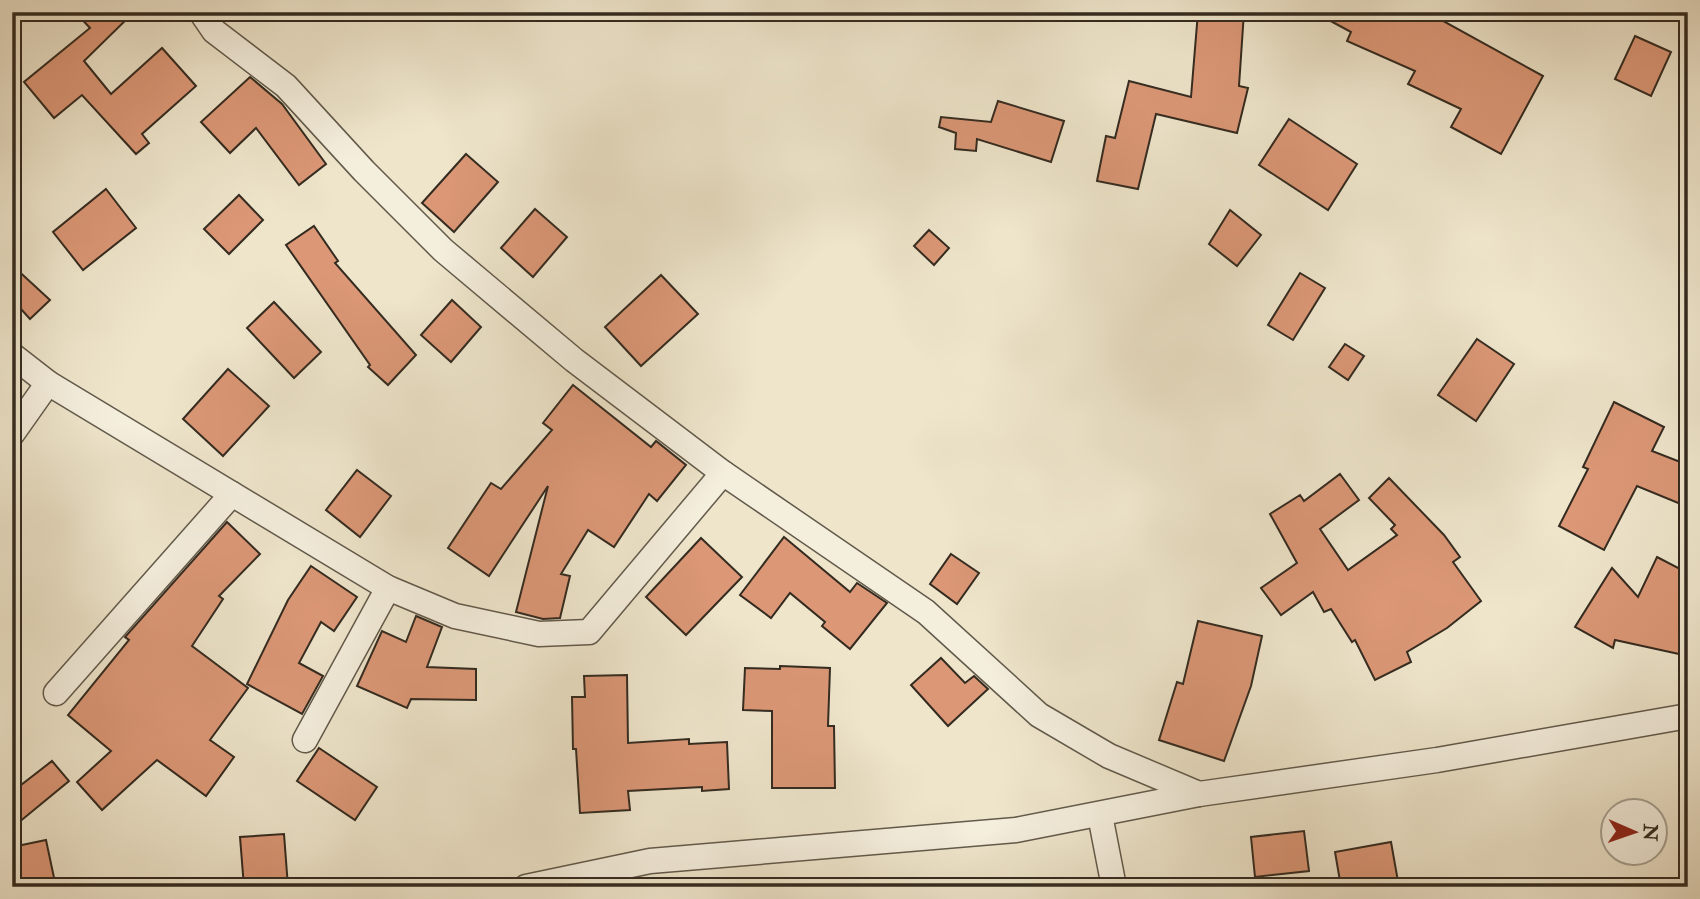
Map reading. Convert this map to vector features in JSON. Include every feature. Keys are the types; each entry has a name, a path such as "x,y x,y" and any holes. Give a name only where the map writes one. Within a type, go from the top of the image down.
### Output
{"street":[{"path":"201,12 214,31 286,86 363,172 443,250 574,360 723,473 926,612 1040,715 1109,757 1199,794"},
{"path":"12,355 48,383 388,588 455,616 539,634 589,632 723,473"},
{"path":"12,434 48,383"},
{"path":"56,693 232,494"},
{"path":"305,740 388,588"},
{"path":"526,887 650,861 1016,830 1100,816 1199,794 1437,760 1688,716"},
{"path":"1100,816 1114,887"}],"building":[{"path":"75,12 134,12 84,61 111,94 162,48 196,86 142,134 149,143 136,154 82,95 54,118 24,82 90,28"},
{"path":"1198,12 1244,12 1239,86 1248,88 1237,133 1156,114 1138,189 1097,181 1106,136 1115,138 1129,81 1191,97"},
{"path":"1314,12 1427,12 1543,76 1501,154 1451,127 1461,109 1408,84 1415,71 1347,41 1351,32"},
{"path":"1635,36 1671,52 1651,96 1615,79"},
{"path":"250,77 282,104 326,164 299,185 256,128 230,153 201,122"},
{"path":"998,101 1064,121 1051,162 977,139 976,151 955,149 956,133 939,127 941,117 991,122"},
{"path":"1289,119 1357,164 1328,210 1259,165"},
{"path":"466,154 498,182 454,232 422,203"},
{"path":"106,189 136,228 83,270 53,232"},
{"path":"239,195 263,220 229,254 204,229"},
{"path":"535,209 567,237 533,277 501,248"},
{"path":"1230,210 1261,235 1237,266 1209,244"},
{"path":"314,226 338,261 335,263 416,355 388,385 368,367 370,365 286,245"},
{"path":"929,230 949,248 934,265 914,246"},
{"path":"12,265 50,300 30,319 12,299"},
{"path":"1300,273 1325,288 1293,340 1268,325"},
{"path":"661,275 698,314 641,366 605,327"},
{"path":"452,300 481,327 451,362 421,335"},
{"path":"274,302 321,352 294,378 247,328"},
{"path":"1477,339 1514,364 1476,421 1438,395"},
{"path":"1345,344 1364,356 1348,380 1329,367"},
{"path":"228,369 269,406 223,456 183,419"},
{"path":"573,385 651,447 656,441 686,465 657,501 649,494 614,547 588,530 561,574 570,576 560,618 543,619 516,612 548,486 489,576 448,548 491,483 501,489 552,430 543,423"},
{"path":"1614,402 1664,427 1652,451 1688,465 1688,507 1637,486 1604,550 1559,526 1588,469 1583,467"},
{"path":"357,470 391,496 360,537 326,510"},
{"path":"1340,474 1359,500 1320,529 1348,570 1397,535 1391,529 1395,525 1369,498 1389,478 1444,535 1460,557 1453,562 1481,601 1447,628 1407,652 1411,662 1375,680 1355,640 1352,642 1331,609 1324,612 1313,592 1281,615 1261,588 1297,563 1270,514 1300,495 1304,501"},
{"path":"227,522 260,554 219,596 223,599 192,646 248,688 210,740 234,757 206,796 157,760 102,810 77,782 111,751 68,715 129,640 125,637"},
{"path":"784,537 850,592 857,583 887,603 850,649 822,626 825,622 790,593 771,618 740,595"},
{"path":"701,538 742,577 686,635 646,597"},
{"path":"951,554 979,573 957,604 930,584"},
{"path":"1657,557 1688,573 1688,656 1615,640 1613,648 1575,627 1612,568 1638,597"},
{"path":"311,566 357,597 334,631 321,622 299,663 323,676 302,714 247,684 288,600"},
{"path":"416,616 442,627 427,667 476,669 476,700 411,699 407,708 357,686 382,631 406,642"},
{"path":"1198,621 1262,636 1251,686 1224,761 1159,740 1177,682 1183,684"},
{"path":"941,658 965,683 974,676 988,689 948,726 911,685"},
{"path":"780,666 830,668 828,726 834,726 835,788 772,788 772,711 743,710 745,668 780,669"},
{"path":"627,675 628,743 689,739 689,744 727,742 729,789 702,791 702,787 628,791 630,810 580,813 576,749 573,749 572,697 585,697 584,676"},
{"path":"319,748 377,787 355,820 297,781"},
{"path":"52,761 69,781 12,828 12,792"},
{"path":"1304,831 1309,871 1255,877 1251,837"},
{"path":"284,834 288,887 244,887 240,837"},
{"path":"46,840 56,887 17,887 15,876 12,877 12,847"},
{"path":"1391,842 1399,887 1341,887 1335,852"}]}
